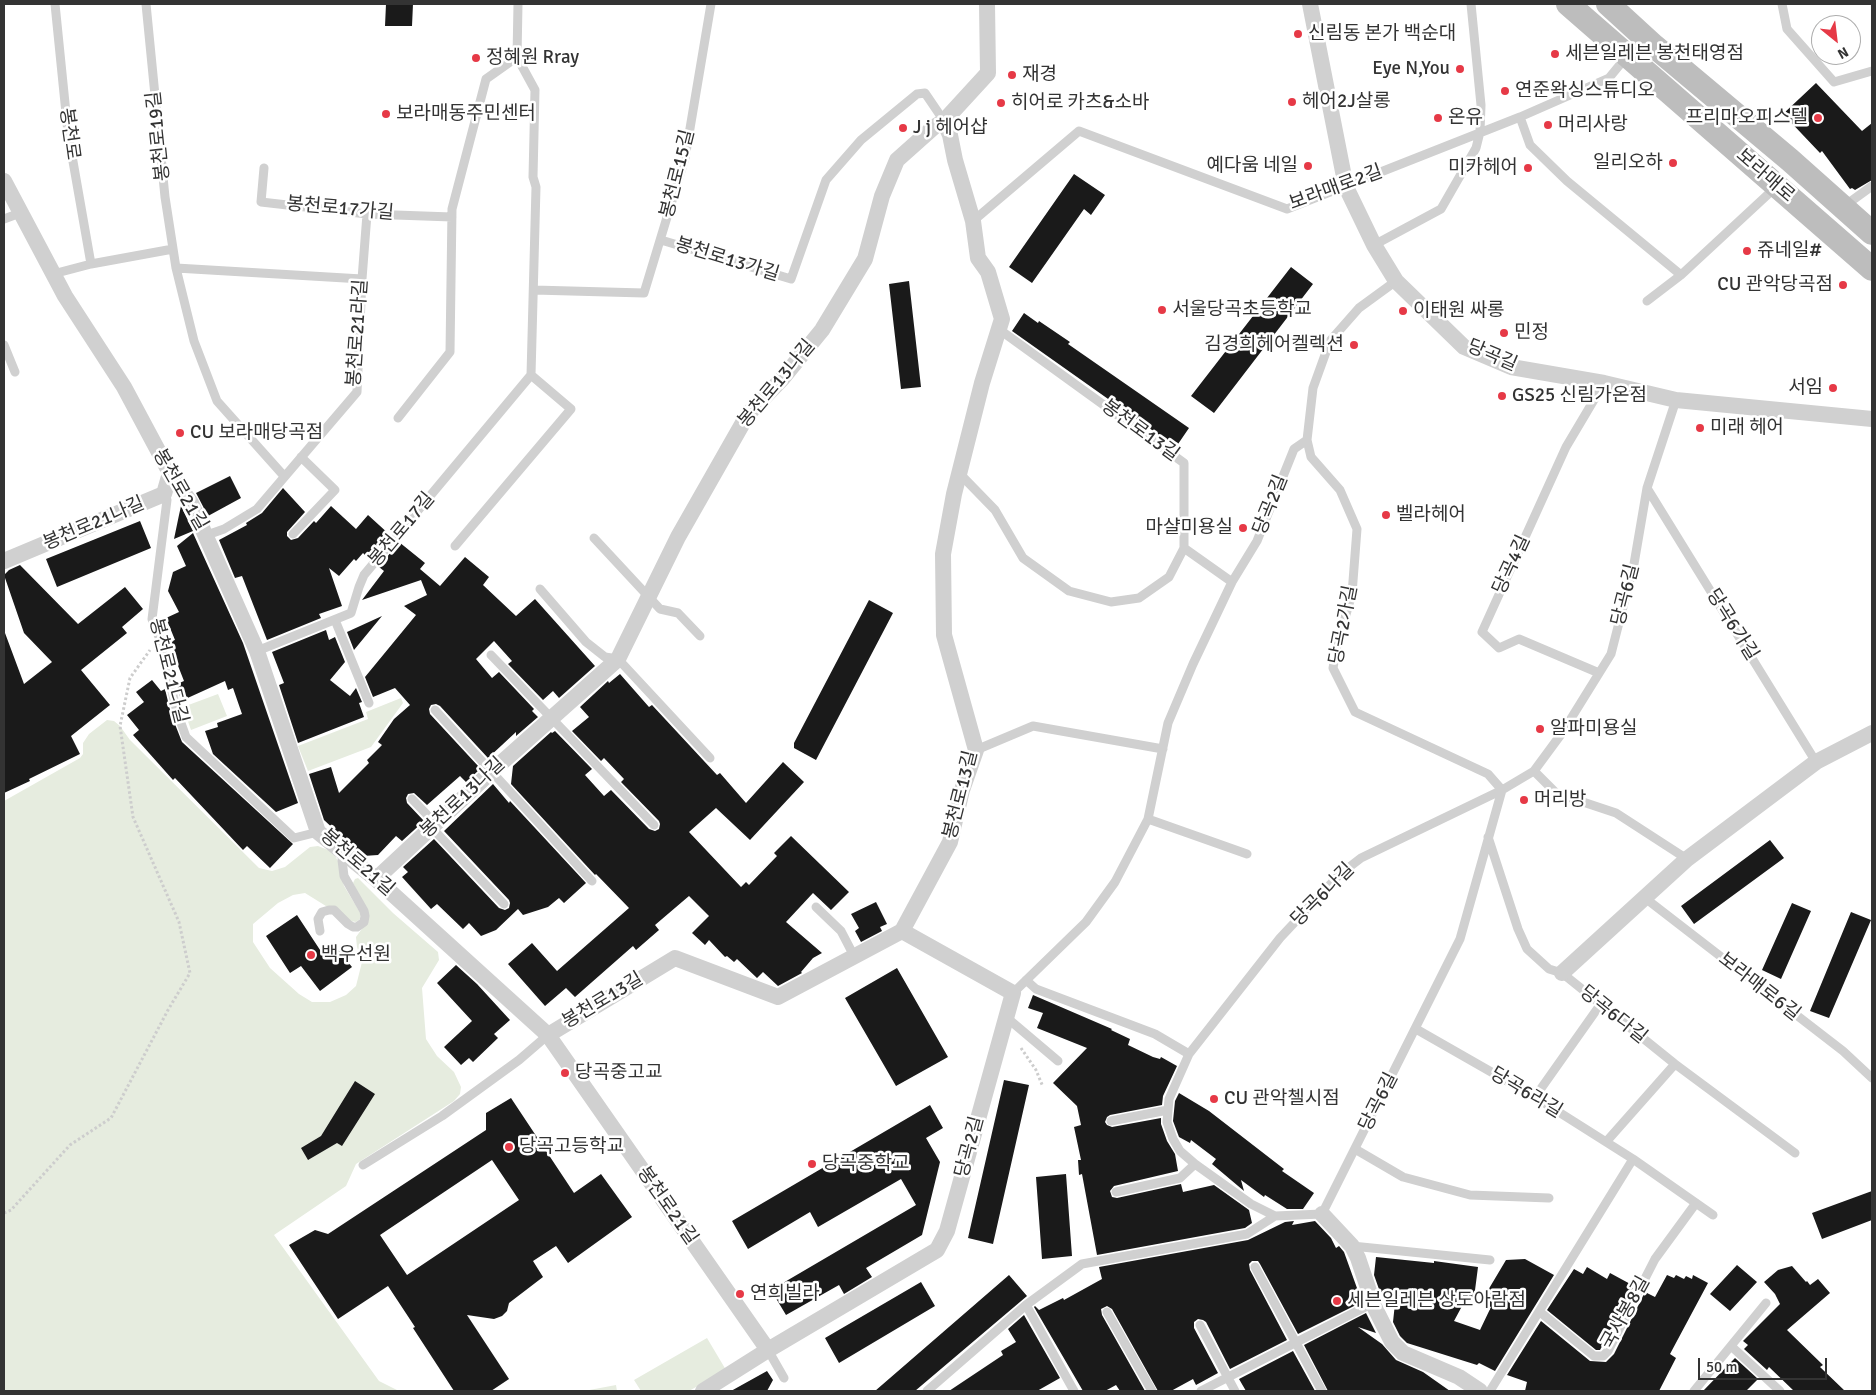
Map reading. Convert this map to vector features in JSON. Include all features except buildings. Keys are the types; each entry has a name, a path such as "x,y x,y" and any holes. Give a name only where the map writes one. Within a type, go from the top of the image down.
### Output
{"main road":[{"name":"보라매로","path":"1568,4 1872,269"},
{"name":"보라매로","path":"1608,4 1872,233"}],"street":[{"path":"944,121 988,73 988,4"},
{"name":"당곡길","path":"1310,4 1346,187 1374,245 1396,281 1464,347 1511,367 1604,383 1676,400 1872,419"},
{"name":"봉천로13길","path":"548,1035 675,958 778,997 902,931 950,842 962,790 976,750 944,635 942,554 959,473 982,383 1002,320 988,272 978,258 973,221 944,121"},
{"name":"봉천로13나길","path":"376,879 618,658 678,538 748,414 782,378 822,330 843,298 865,258 882,196 897,160 934,127 944,121"},
{"name":"봉천로21길","path":"4,181 65,296 124,386 170,474 192,503 257,651 318,832 376,879 548,1035 768,1350"},
{"name":"봉천로21나길","path":"4,561 164,494 170,474"},
{"path":"1562,973 1687,860 1816,762 1872,734"},
{"path":"902,931 1013,993"},
{"name":"당곡2길","path":"703,1391 768,1350 937,1250 947,1231 1013,993"},
{"path":"1322,1214 1352,1246 1373,1303 1392,1342 1403,1353 1458,1378 1480,1391"}],"lane":[{"name":"봉천로","path":"56,4 68,133 91,264"},
{"name":"봉천로19길","path":"146,4 165,197 176,268 194,341 217,400 284,476"},
{"path":"455,546 571,410 531,375 536,188 533,177 535,90 517,57 518,4"},
{"name":"봉천로15길","path":"534,290 644,293 685,158 711,4"},
{"path":"1374,245 1441,210 1476,148 1480,132 1481,105 1471,4"},
{"path":"1782,4 1787,29 1834,82 1872,71"},
{"name":"보라매로2길","path":"973,221 1079,131 1287,209 1520,117 1609,78 1628,56"},
{"path":"398,418 450,352 452,209 486,79 517,57"},
{"name":"봉천로13가길","path":"661,240 791,279 826,180 861,140 917,94 925,93 944,121"},
{"path":"1520,117 1530,145 1568,181 1681,275"},
{"name":"봉천로17가길","path":"264,168 261,202 367,214 452,217"},
{"path":"1647,301 1681,275 1777,186"},
{"path":"1842,207 1872,186"},
{"path":"4,219 20,212"},
{"name":"봉천로21라길","path":"207,535 224,529 257,509 357,392 367,214"},
{"path":"53,274 91,264 173,249"},
{"path":"176,268 362,279"},
{"path":"1308,440 1312,388 1330,341 1359,308 1396,281"},
{"name":"봉천로13길","path":"959,473 995,510 1023,558 1069,592 1111,602 1139,598 1169,577 1184,548 1184,464 1000,330"},
{"path":"4,345 6,356 15,372"},
{"name":"봉천로17길","path":"257,651 351,614 364,575 531,375"},
{"name":"당곡4길","path":"1599,673 1519,639 1499,648 1482,632 1566,447 1604,383"},
{"name":"당곡6길","path":"1322,1214 1460,940 1502,790 1534,771 1562,733 1611,654 1634,564 1647,488 1676,400"},
{"name":"당곡2길","path":"1013,993 1086,922 1115,882 1148,819 1168,723 1193,664 1232,582 1257,541 1294,449 1308,440"},
{"name":"당곡2가길","path":"1308,440 1311,457 1340,490 1357,529 1352,594 1337,645 1333,668 1355,712 1488,774 1502,790"},
{"path":"293,534 335,490 301,457"},
{"name":"당곡6가길","path":"1647,488 1816,762"},
{"name":"봉천로21다길","path":"164,494 167,500 152,619 177,712 186,737 294,838 318,832"},
{"path":"594,538 660,610 678,613 700,636"},
{"path":"1184,548 1232,582"},
{"path":"540,589 586,642 605,657 618,658 710,758"},
{"path":"335,620 369,703"},
{"path":"491,655 654,825"},
{"path":"435,710 592,881"},
{"path":"976,750 1033,726 1163,749"},
{"path":"1534,771 1556,793 1616,813 1687,860"},
{"name":"당곡6나길","path":"1275,1216 1251,1204 1195,1164 1180,1151 1173,1139 1167,1122 1169,1099 1189,1054 1280,938 1338,875 1361,858 1502,790"},
{"path":"412,799 504,904"},
{"path":"1148,819 1247,854"},
{"name":"당곡6다길","path":"1488,837 1526,949 1549,969 1562,973 1675,1064 1795,1153"},
{"path":"320,931 318,919 322,912 328,910 334,910 353,927 357,928 364,922 364,912 344,876 342,860 344,853"},
{"name":"보라매로6길","path":"1645,898 1843,1051 1872,1078"},
{"path":"816,907 841,931 854,956"},
{"path":"1026,980 1036,989 1155,1034 1189,1054"},
{"path":"1535,1096 1600,1005"},
{"path":"1006,1017 1058,1061"},
{"name":"당곡6라길","path":"1416,1029 1535,1096 1633,1159 1713,1215"},
{"path":"363,1164 442,1116 520,1060 548,1035"},
{"path":"1606,1142 1675,1064"},
{"path":"1110,1120 1168,1110"},
{"path":"1355,1149 1403,1177 1470,1195 1549,1198"},
{"path":"1490,1391 1633,1159"},
{"path":"1116,1192 1180,1178 1195,1164"},
{"name":"국사봉8길","path":"1540,1312 1594,1356 1603,1356 1608,1351 1655,1260 1696,1203"},
{"path":"927,1391 1026,1305 1082,1264 1247,1234 1275,1216 1322,1214"},
{"path":"1352,1246 1490,1260"},
{"path":"1254,1267 1322,1391"},
{"path":"1200,1391 1373,1303"},
{"path":"1694,1391 1766,1303"},
{"path":"1026,1305 1070,1390"},
{"path":"1108,1312 1152,1391"},
{"path":"1200,1325 1235,1391"},
{"path":"1731,1346 1780,1391"},
{"path":"768,1350 784,1378"}],"path":[{"path":"4,1213 12,1210 70,1146 111,1118 190,972 179,922 133,817 120,726 130,678 158,637"},
{"path":"1020,1046 1036,1070 1043,1087"}],"shaded area":[{"path":"218,694 227,716 191,730 183,707"},
{"path":"401,698 403,703 371,747 308,771 298,746 368,719 366,712"},
{"path":"107,720 114,721 120,726 130,740 259,868 272,871 285,867 310,847 318,846 333,852 338,861 344,886 361,914 360,919 356,922 350,921 305,893 293,895 278,903 253,924 253,942 270,968 299,994 312,1002 330,1002 346,995 356,986 362,962 356,937 369,919 368,912 353,883 358,878 393,913 438,952 439,960 422,988 426,1039 437,1056 454,1072 461,1087 460,1094 454,1101 356,1164 346,1186 274,1235 379,1381 399,1391 4,1391 4,801 80,758 83,754 83,743 89,734"},
{"path":"707,1338 726,1370 689,1391 641,1391 634,1380"},
{"path":"616,1385 617,1391 584,1391"}],"place":[{"name":"신림동 본가 백순대","path":"1298,34"},
{"name":"세븐일레븐 봉천태영점","path":"1555,54"},
{"name":"정혜원 Rray","path":"476,58"},
{"name":"Eye N,You","path":"1460,69"},
{"name":"재경","path":"1012,75"},
{"name":"연준왁싱스튜디오","path":"1505,91"},
{"name":"헤어2J살롱","path":"1292,102"},
{"name":"히어로 카츠&소바","path":"1001,103"},
{"name":"보라매동주민센터","path":"386,114"},
{"name":"온유","path":"1438,118"},
{"name":"프리마오피스텔","path":"1818,118"},
{"name":"머리사랑","path":"1548,125"},
{"name":"J j 헤어샵","path":"903,128"},
{"name":"일리오하","path":"1673,163"},
{"name":"예다움 네일","path":"1308,166"},
{"name":"미카헤어","path":"1528,168"},
{"name":"쥬네일#","path":"1747,251"},
{"name":"CU 관악당곡점","path":"1843,285"},
{"name":"서울당곡초등학교","path":"1162,310"},
{"name":"이태원 싸롱","path":"1403,311"},
{"name":"민정","path":"1504,333"},
{"name":"김경희헤어켈렉션","path":"1354,345"},
{"name":"서임","path":"1833,388"},
{"name":"GS25 신림가온점","path":"1502,396"},
{"name":"미래 헤어","path":"1700,428"},
{"name":"CU 보라매당곡점","path":"180,433"},
{"name":"벨라헤어","path":"1386,515"},
{"name":"마샬미용실","path":"1243,528"},
{"name":"알파미용실","path":"1540,729"},
{"name":"머리방","path":"1524,800"},
{"name":"백우선원","path":"311,955"},
{"name":"당곡중고교","path":"565,1073"},
{"name":"CU 관악첼시점","path":"1214,1099"},
{"name":"당곡고등학교","path":"509,1147"},
{"name":"당곡중학교","path":"812,1164"},
{"name":"연희빌라","path":"740,1294"},
{"name":"세븐일레븐 상도아람점","path":"1337,1301"}]}
